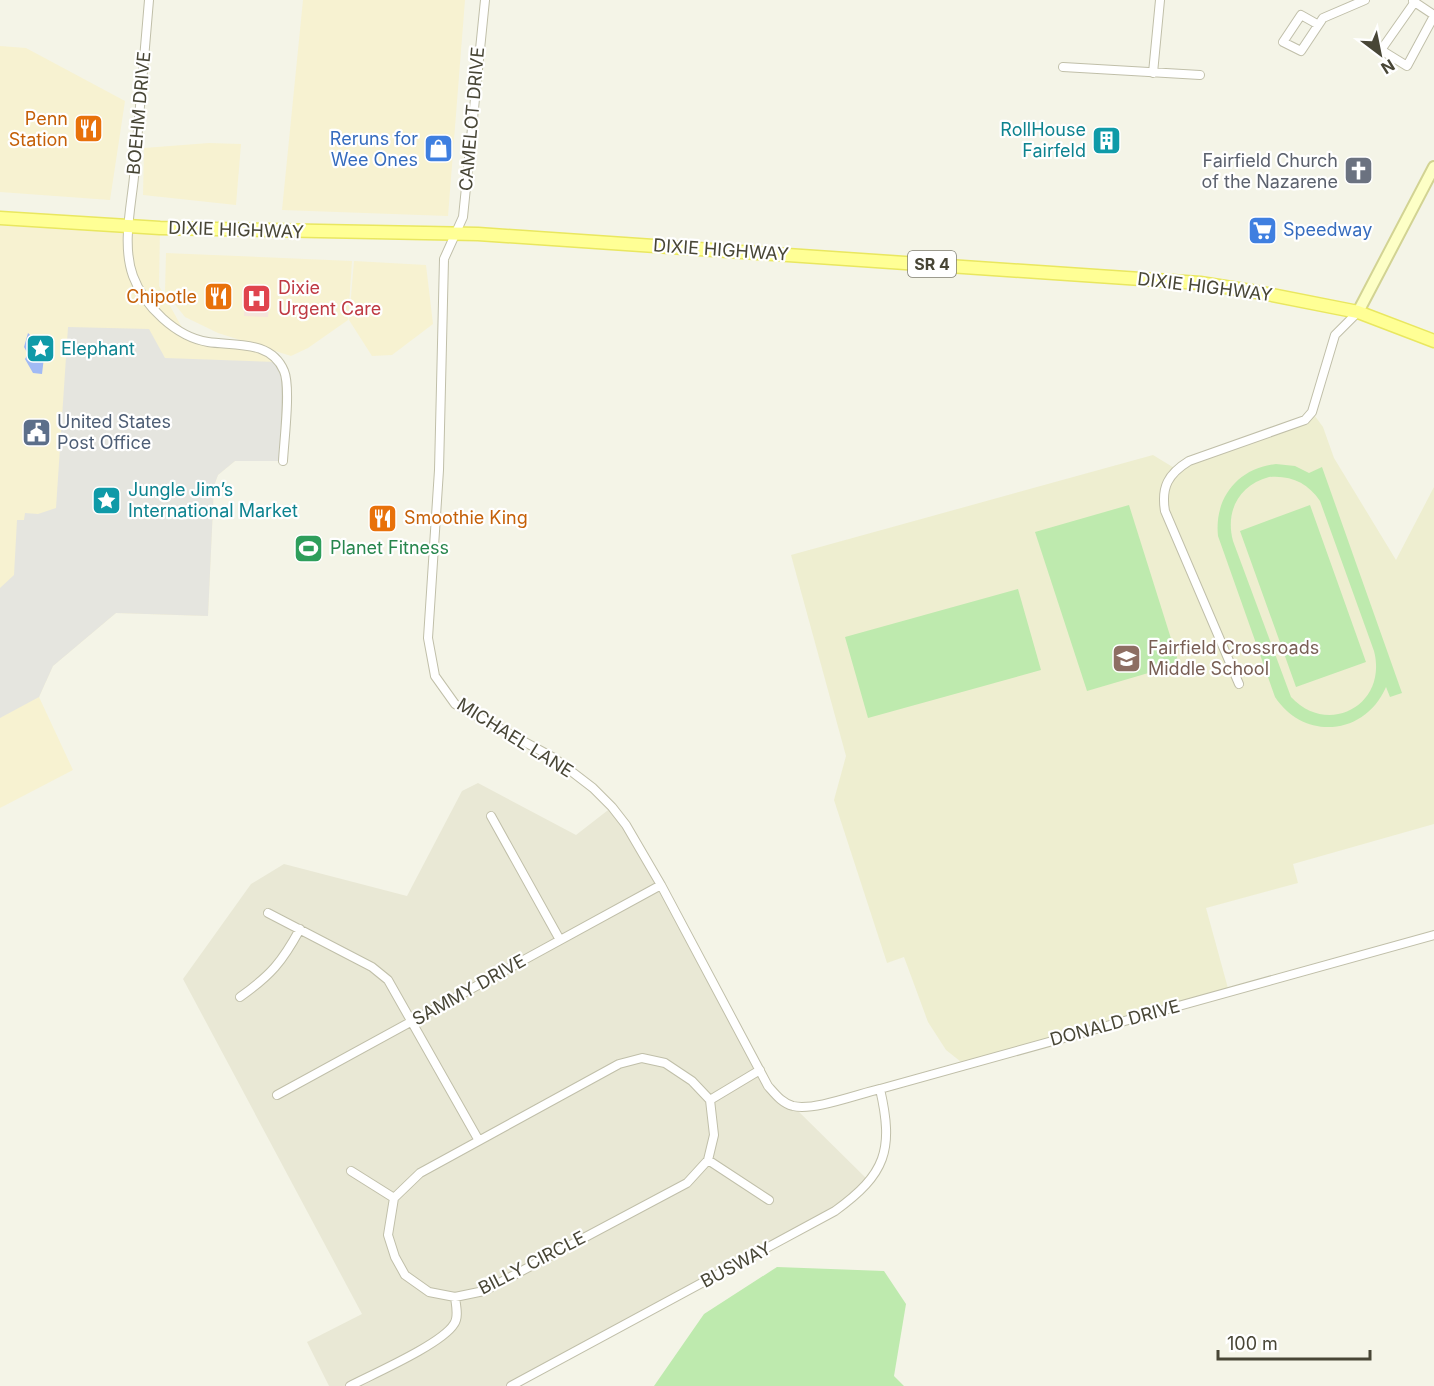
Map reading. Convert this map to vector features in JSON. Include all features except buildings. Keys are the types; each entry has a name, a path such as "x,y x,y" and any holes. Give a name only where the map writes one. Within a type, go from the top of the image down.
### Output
{"main road":[{"name":"DIXIE HIGHWAY","path":"0,218 129,227 518,236 1200,283 1358,312 1434,341"}],"street":[{"name":"BOEHM DRIVE","path":"149,0 129,227 132,274 140,292 156,313 193,338 207,342 256,346 273,357 284,371 288,383 283,461"},
{"name":"CAMELOT DRIVE","path":"453,235 463,217 485,0"},
{"path":"1153,73 1160,0"},
{"path":"1317,24 1301,15 1283,42 1301,51 1323,18 1365,0"},
{"path":"1413,2 1434,16 1407,66 1381,50 1413,2"},
{"path":"1063,67 1200,75"},
{"path":"1239,684 1165,511 1162,495 1166,482 1176,469 1189,461 1305,420 1312,412 1335,335 1358,312 1434,167"},
{"name":"MICHAEL LANE","path":"453,235 444,259 439,470 428,638 435,676 455,704 554,758 593,788 626,825 661,885 768,1086 781,1101 794,1107"},
{"path":"491,816 560,940"},
{"name":"SAMMY DRIVE","path":"277,1095 661,885"},
{"path":"268,913 372,967 388,981 478,1139"},
{"path":"240,997 269,976 300,929"},
{"name":"DONALD DRIVE","path":"794,1107 813,1106 880,1089 1434,935"},
{"path":"351,1171 394,1198 420,1173 478,1139 619,1064 642,1058 665,1063 692,1081 710,1100 714,1135 708,1160 769,1200"},
{"path":"710,1100 760,1070"},
{"name":"BUSWAY","path":"511,1386 836,1211 856,1195 870,1182 887,1143 887,1120 880,1089"},
{"name":"BILLY CIRCLE","path":"394,1198 387,1235 405,1275 429,1292 455,1297 484,1291 687,1183 708,1160"},
{"path":"350,1386 442,1337 455,1324 457,1312 455,1297"}],"shaded area":[{"path":"303,0 465,0 448,216 282,210"},
{"path":"0,46 26,48 125,101 110,200 0,192"},
{"path":"209,143 241,144 236,205 143,195 144,148"},
{"name":"Jungle Jim’s International Market","path":"0,218 160,228 159,286 185,333 193,338 256,347 278,362 283,461 235,461 218,475 214,485 208,616 116,613 53,666 39,697 73,770 0,808"},
{"path":"166,253 352,261 348,320 308,348 291,356 218,333 185,317 165,292"},
{"path":"354,261 426,265 433,324 392,355 372,356 349,320"},
{"name":"Dixie Urgent Care","path":"246,288 270,290 268,317 244,316"},
{"name":"Jungle Jim’s International Market","path":"68,327 149,329 165,358 278,362 284,371 283,461 235,461 218,475 214,486 208,616 116,613 53,666 39,697 0,718 0,588 14,575 17,520 24,520 25,513 38,514 56,508"},
{"name":"Fairfield Crossroads Middle School","path":"1312,412 1323,427 1334,458 1396,560 1434,487 1434,824 1293,864 1298,883 1206,908 1229,992 965,1065 946,1050 928,1022 904,957 887,963 834,800 846,756 791,555 1153,455 1176,469 1305,420"},
{"path":"478,783 576,835 612,807 626,825 768,1086 794,1107 870,1182 856,1195 511,1386 329,1386 307,1342 362,1314 183,979 251,884 284,864 407,896 462,791"}],"green space":[{"path":"1276,464 1295,466 1309,473 1322,467 1402,693 1390,697 1386,687 1376,703 1364,715 1349,723 1334,727 1317,726 1302,721 1287,711 1275,697 1218,536 1220,509 1231,487 1250,472","holes":["1277,477 1292,479 1304,485 1320,501 1374,651 1376,670 1372,687 1364,700 1352,709 1337,714 1322,714 1306,709 1291,697 1233,541 1231,519 1242,493 1259,481"]},
{"path":"1129,505 1179,664 1087,691 1035,532"},
{"path":"1310,505 1366,662 1296,687 1240,531"},
{"path":"1018,589 1041,670 868,718 845,637"},
{"path":"777,1267 884,1271 906,1304 894,1376 904,1386 654,1386 704,1314"}],"water":[{"path":"28,333 45,349 42,374 33,373 25,359 28,354 24,347"}],"place":[{"name":"Penn Station","path":"89,129"},
{"name":"RollHouse Fairfeld","path":"1107,140"},
{"name":"Reruns for Wee Ones","path":"439,149"},
{"name":"Fairfield Church of the Nazarene","path":"1359,171"},
{"name":"Speedway","path":"1262,230"},
{"name":"Chipotle","path":"218,297"},
{"name":"Dixie Urgent Care","path":"257,298"},
{"name":"Elephant","path":"40,349"},
{"name":"United States Post Office","path":"36,432"},
{"name":"Jungle Jim’s International Market","path":"107,500"},
{"name":"Smoothie King","path":"383,518"},
{"name":"Planet Fitness","path":"309,548"},
{"name":"Fairfield Crossroads Middle School","path":"1127,658"}]}
